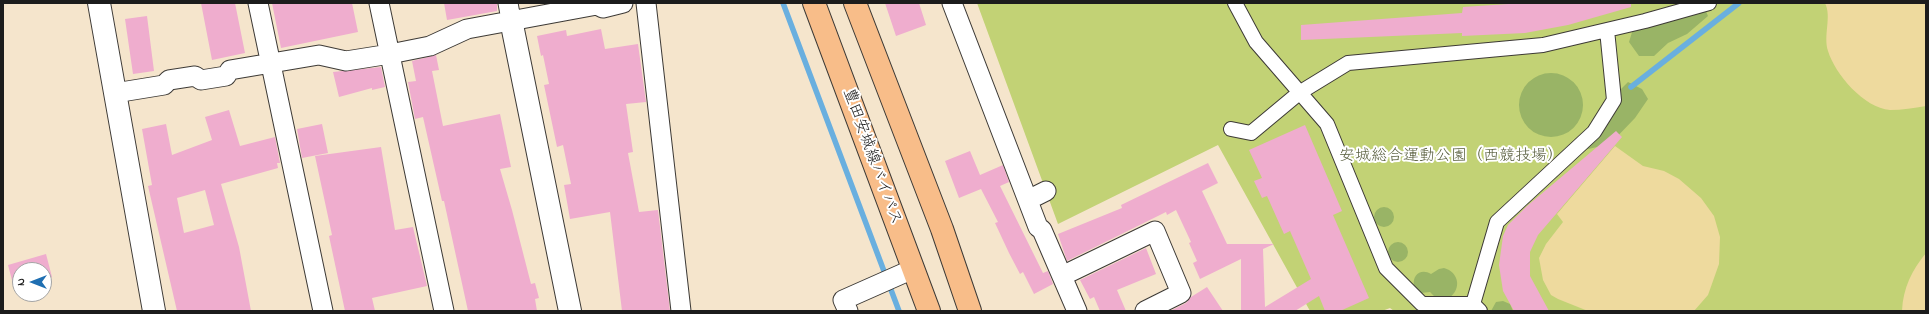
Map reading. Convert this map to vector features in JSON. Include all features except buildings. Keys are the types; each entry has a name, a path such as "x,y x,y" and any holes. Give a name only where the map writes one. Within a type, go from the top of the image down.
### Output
{"main road":[{"name":"豊田安城線バイパス","path":"814,3 929,311"},
{"path":"855,3 942,229 970,311"}],"street":[{"path":"99,3 154,311"},
{"path":"258,3 269,63 323,311"},
{"path":"379,3 444,311"},
{"path":"115,93 164,84 169,80 195,76 201,80 226,76 230,70 319,55 346,61 430,46 509,12 596,5 602,8 623,3"},
{"path":"646,3 681,311"},
{"path":"952,3 1038,226 1042,230 1077,311"},
{"path":"1235,3 1256,42 1327,124 1386,268 1422,304 1476,307 1497,222 1594,132 1614,100 1607,30"},
{"path":"1231,129 1251,133 1299,93 1348,63 1543,45 1709,3"},
{"path":"509,12 570,311"},
{"path":"1028,200 1046,191"},
{"path":"1062,276 1155,231 1181,294 1145,311"},
{"path":"848,311 843,300 913,269"}],"green space":[{"name":"安城総合運動公園（西競技場）","path":"977,3 1926,3 1926,311 1394,311 1390,308 1382,311 1310,311 1218,145 1058,224"},
{"path":"1705,9 1708,16 1687,34 1668,43 1654,56 1639,56 1629,42 1633,29"},
{"path":"1551,73 1569,79 1577,87 1583,105 1577,123 1569,131 1551,137 1533,131 1525,123 1519,105 1525,87 1533,79"},
{"path":"1628,82 1642,89 1648,99 1635,118 1610,144 1584,150 1619,91"},
{"path":"1380,207 1388,207 1394,213 1394,221 1388,227 1380,227 1374,221 1374,213"},
{"path":"1398,242 1405,245 1408,252 1405,259 1398,262 1391,259 1388,252 1391,245"},
{"path":"1444,268 1453,273 1457,281 1456,290 1449,298 1435,297 1430,292 1421,293 1414,286 1414,279 1421,272 1431,274"},
{"path":"1503,301 1510,304 1513,311 1491,311 1496,302"}],"sand":[{"path":"1825,3 1926,3 1926,106 1894,110 1880,108 1861,97 1852,88 1837,70 1828,51 1826,39 1828,14"},
{"path":"1615,146 1643,166 1664,171 1679,179 1701,198 1714,216 1720,237 1719,264 1708,295 1694,311 1588,311 1551,295 1543,280 1539,258 1546,244 1563,222 1557,214"},
{"path":"1926,253 1926,311 1902,311 1906,287 1916,266"}],"waterway":[{"path":"783,3 899,311"},
{"path":"1631,87 1739,3"}]}
